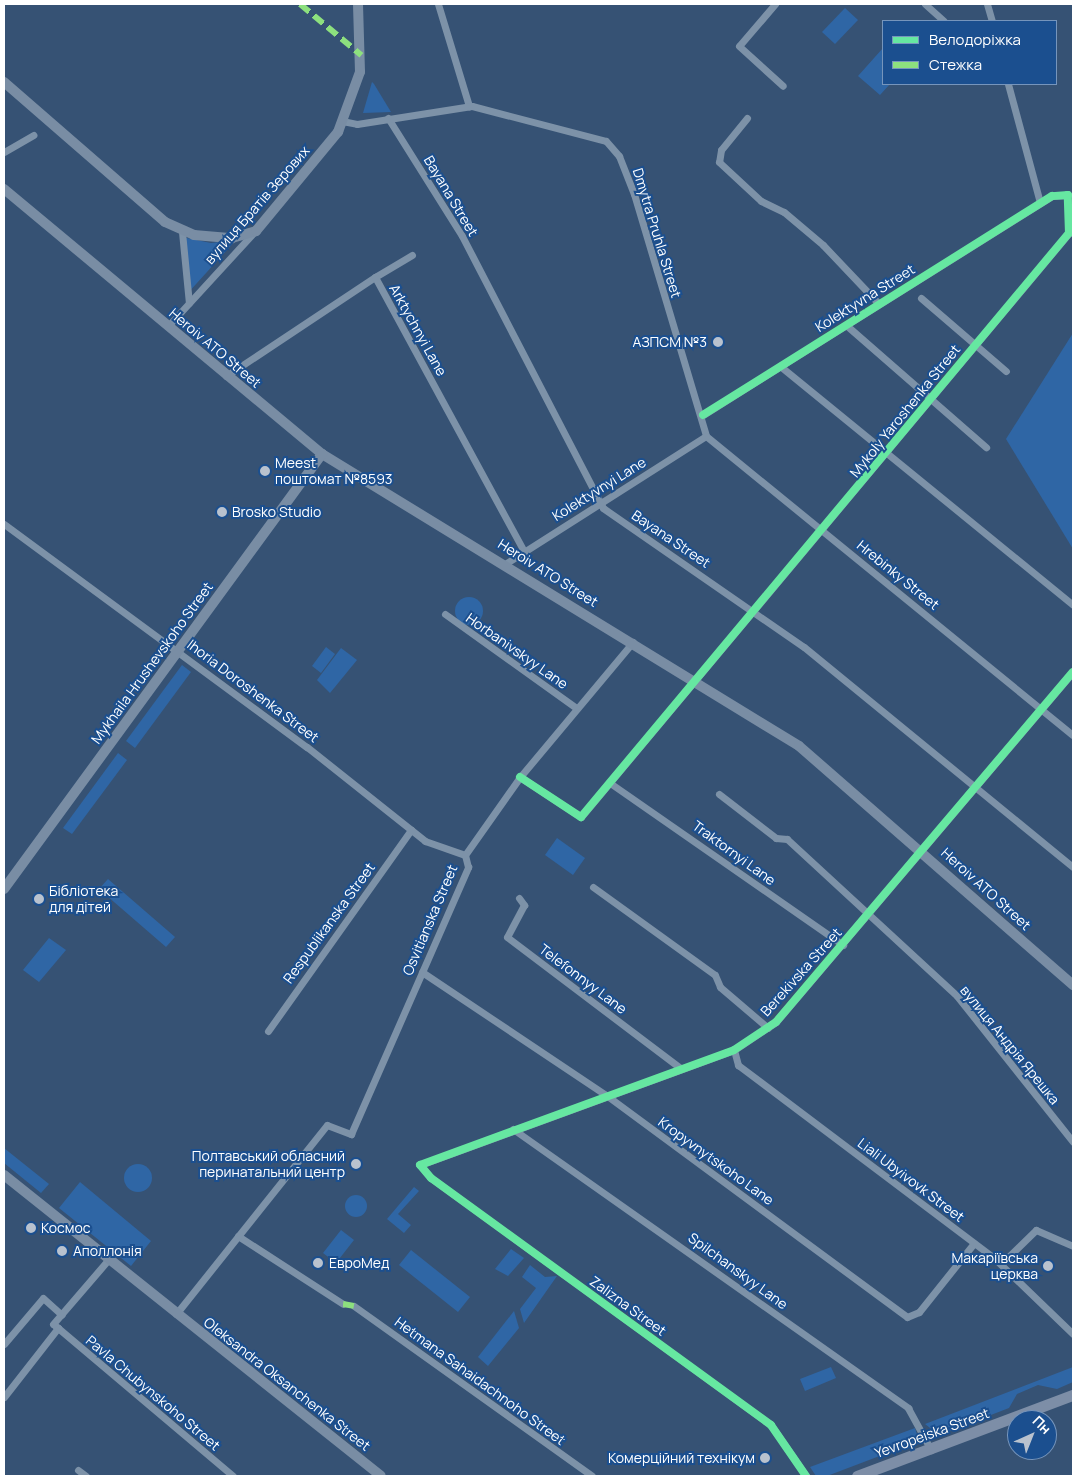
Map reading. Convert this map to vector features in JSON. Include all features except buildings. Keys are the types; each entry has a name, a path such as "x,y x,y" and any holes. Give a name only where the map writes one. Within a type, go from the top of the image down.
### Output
{"main road":[{"name":"Yevropeiska Street","path":"857,1476 874,1474 1073,1395"}],"street":[{"name":"вулиця Братів Зерових","path":"168,326 256,231 342,122 360,72 358,4"},
{"path":"438,4 469,106"},
{"path":"775,4 739,46 783,86"},
{"path":"925,4 943,20"},
{"path":"987,4 992,20"},
{"path":"4,82 156,216 182,232 223,239 256,231"},
{"path":"1008,85 1040,203"},
{"name":"Dmytra Pruhla Street","path":"342,122 358,124 469,106 597,136 613,147 634,194 664,303 703,415 706,436"},
{"name":"Bayana Street","path":"388,118 462,236 600,504 757,612 1073,867"},
{"path":"747,118 721,150 719,162 761,201 784,212 823,245 879,304"},
{"path":"4,152 34,135"},
{"name":"Heroiv ATO Street","path":"4,189 226,376 322,454 506,564 799,746 924,852 1073,985"},
{"name":"Mykoly Yaroshenka Street","path":"520,777 581,817 757,612 930,399 1069,233 1068,195 1040,203"},
{"name":"Kolektyvna Street","path":"703,415 1040,203"},
{"name":"вулиця Братів Зерових","path":"182,232 189,303"},
{"path":"375,277 412,255"},
{"name":"Arktychnyi Lane","path":"226,376 375,277 524,551"},
{"path":"921,298 1006,371"},
{"path":"846,325 986,447"},
{"path":"780,366 1073,604"},
{"name":"Kolektyvnyi Lane","path":"506,564 706,436"},
{"name":"Hrebinky Street","path":"706,436 825,530 1073,735"},
{"name":"Mykhaila Hrushevskoho Street","path":"4,889 322,454"},
{"name":"Ihoria Doroshenka Street","path":"4,524 178,651 425,841 465,855"},
{"name":"Horbanivskyy Lane","path":"445,614 575,707"},
{"name":"Osvitianska Street","path":"238,1236 327,1125 351,1134 468,867 465,855 520,777 575,707 633,642"},
{"name":"Berekivska Street","path":"421,1170 425,1161 734,1050 768,1028 924,852 975,786 1073,672"},
{"name":"Traktornyi Lane","path":"610,783 843,944"},
{"name":"вулиця Андрія Ярешка","path":"719,794 776,838 787,839 957,996 1073,1142"},
{"name":"Respublikanska Street","path":"268,1031 411,830"},
{"path":"593,887 715,975 720,987 768,1028"},
{"name":"Telefonnyy Lane","path":"519,898 524,905 507,937 680,1068"},
{"name":"Kropyvnytskoho Lane","path":"422,972 606,1095 906,1317 919,1312 974,1243"},
{"name":"Liali Ubyivovk Street","path":"734,1050 738,1065 1001,1264 1073,1334"},
{"name":"Spilchanskyy Lane","path":"513,1129 908,1408 931,1451"},
{"name":"Zalizna Street","path":"421,1170 771,1425 806,1476"},
{"name":"Oleksandra Oksanchenka Street","path":"4,1175 108,1260 381,1476"},
{"path":"1001,1264 1036,1230 1073,1246"},
{"path":"176,1314 238,1236 343,1304"},
{"path":"4,1397 58,1328 53,1324 108,1260"},
{"path":"4,1344 44,1298 62,1314"},
{"name":"Hetmana Sahaidachnoho Street","path":"354,1306 592,1476"},
{"name":"Pavla Chubynskoho Street","path":"58,1328 233,1476"},
{"path":"78,1470 86,1476"}],"shaded area":[{"path":"845,8 858,20 835,44 822,32"},
{"path":"882,49 882,85 889,85 880,95 858,76"},
{"path":"372,82 374,84 391,112 363,113"},
{"path":"182,237 211,243 236,240 187,294"},
{"path":"1073,333 1073,549 1006,439"},
{"path":"469,597 479,601 483,611 479,621 469,625 459,621 455,611 459,601"},
{"path":"326,647 335,654 321,673 312,666"},
{"path":"341,648 357,660 330,693 317,680"},
{"path":"182,665 191,672 135,748 126,741"},
{"path":"118,753 127,760 72,834 63,828"},
{"path":"557,838 585,858 573,875 545,855"},
{"path":"108,879 175,937 166,947 99,889"},
{"path":"49,938 66,950 39,982 23,970"},
{"path":"4,1148 49,1184 41,1193 4,1163"},
{"path":"138,1164 148,1168 152,1178 148,1188 138,1192 128,1188 124,1178 128,1168"},
{"path":"80,1182 151,1241 131,1266 59,1208"},
{"path":"414,1187 419,1191 398,1214 411,1225 404,1233 387,1219"},
{"path":"352,1195 360,1195 367,1202 367,1210 360,1217 352,1217 345,1210 345,1202"},
{"path":"341,1230 354,1240 336,1263 323,1253"},
{"path":"511,1249 524,1258 508,1276 495,1269"},
{"path":"411,1250 470,1297 458,1312 399,1265"},
{"path":"530,1265 545,1277 557,1276 524,1323 520,1309 536,1288 522,1277"},
{"path":"514,1311 519,1328 488,1366 478,1357"},
{"path":"831,1367 836,1378 805,1391 800,1379"},
{"path":"1073,1367 1073,1382 1057,1389 1038,1385 1017,1394 1009,1408 939,1435 925,1424"},
{"path":"915,1428 919,1441 827,1476 816,1476 810,1467"}],"marked path":[{"path":"300,4 361,55"},
{"path":"343,1304 354,1306"}],"cycle path":[{"path":"520,777 581,817 1069,233 1068,195 1052,196 703,415"},
{"path":"806,1476 771,1425 431,1178 420,1165 734,1050 776,1022 1073,672"}],"place":[{"name":"АЗПСМ №3","path":"718,342"},
{"name":"Meest поштомат №8593","path":"265,471"},
{"name":"Brosko Studio","path":"222,512"},
{"name":"Бібліотека для дітей","path":"39,899"},
{"name":"Полтавський обласний перинатальний центр","path":"356,1164"},
{"name":"Космос","path":"31,1228"},
{"name":"Аполлонія","path":"62,1251"},
{"name":"ЕвроМед","path":"318,1263"},
{"name":"Макаріївська церква","path":"1048,1266"},
{"name":"Комерційний технікум","path":"765,1458"}]}
